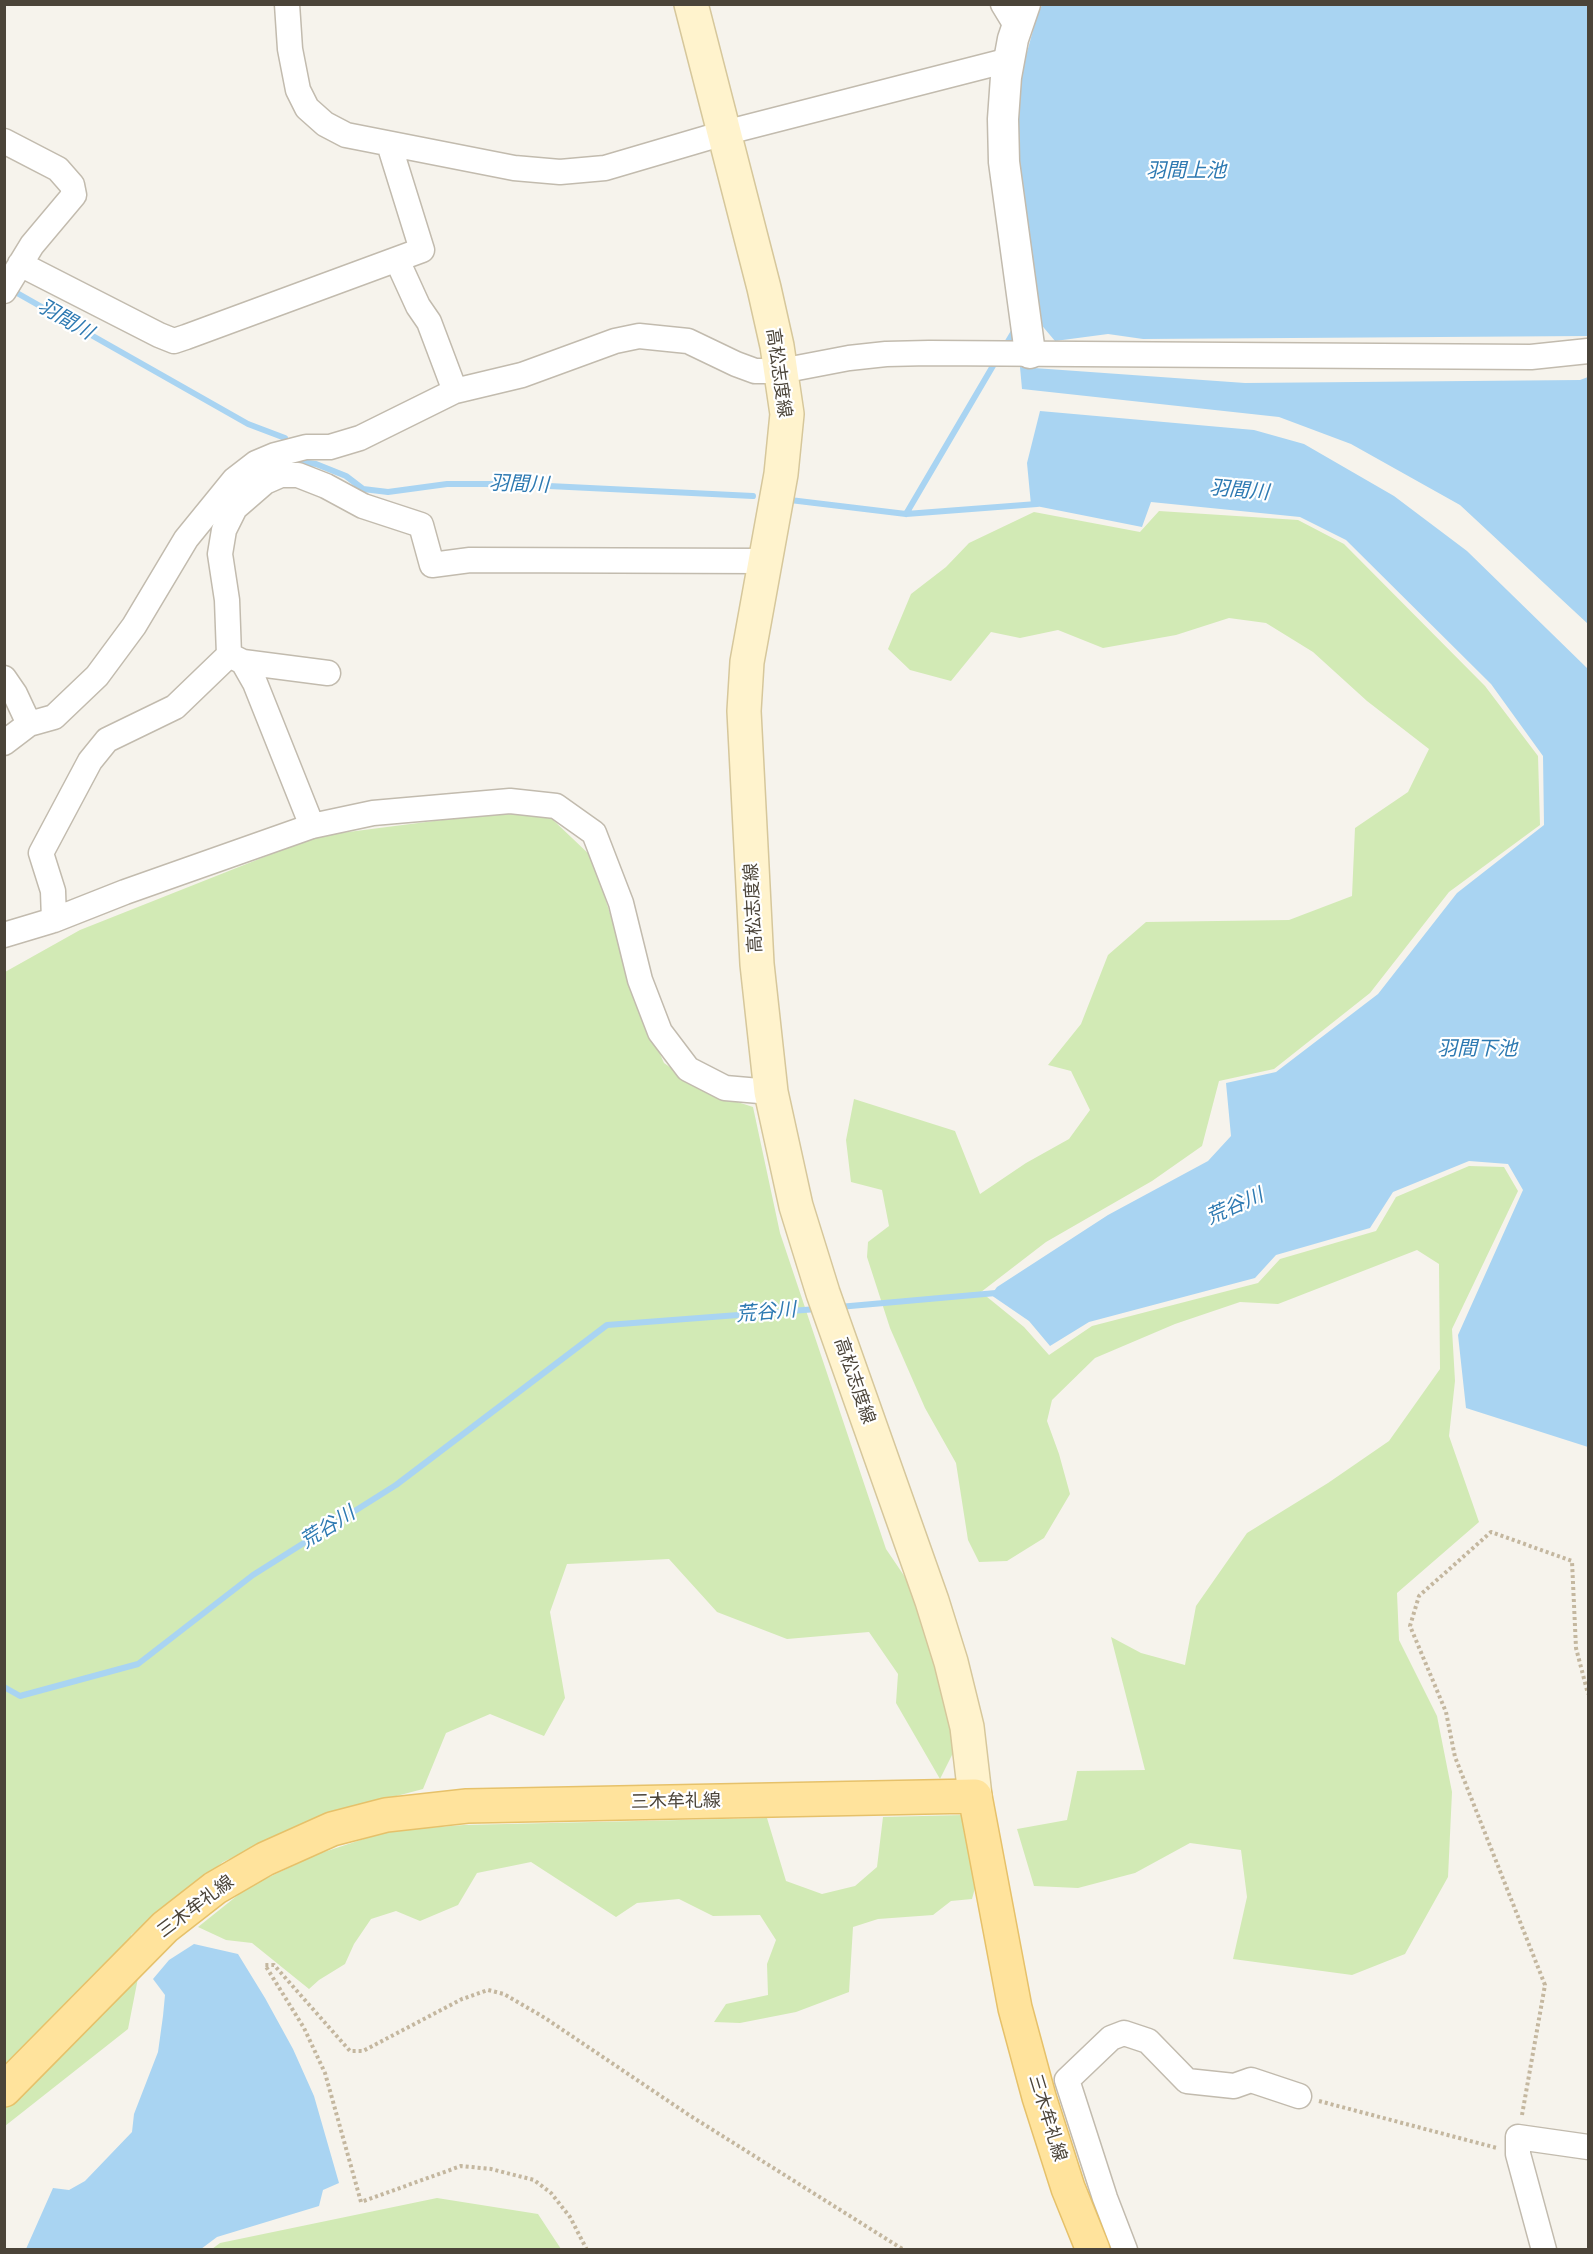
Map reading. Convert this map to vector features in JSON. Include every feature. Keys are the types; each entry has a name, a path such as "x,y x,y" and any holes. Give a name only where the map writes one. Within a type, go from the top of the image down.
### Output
{"main road":[{"name":"高松志度線","path":"691,4 765,288 787,414 781,474 747,662 744,711 758,964 771,1092 796,1206 816,1271 951,1662 967,1726 975,1796"},
{"name":"三木牟礼線","path":"4,2090 173,1921 225,1882 265,1859 332,1829 386,1815 467,1806 975,1796 1015,2008 1042,2108 1068,2188 1093,2250"}],"street":[{"path":"288,4 290,49 298,90 306,108 325,124 346,135 389,144 514,168 560,172 605,168 724,133 1009,60"},
{"path":"1015,12 1003,120 1004,162 1030,353"},
{"path":"4,141 58,169 72,185 74,195 32,245 12,279 174,340 422,250 389,144"},
{"path":"397,260 418,306 429,322 454,391"},
{"path":"312,826 255,683 236,659 220,554 224,530 235,508 265,482 278,465 306,447 330,447 360,438 454,391 522,375 615,341 639,336 688,342 755,371 781,371 849,358 886,354 1531,357 1588,351"},
{"path":"4,743 29,724 54,717 97,676 134,626 186,539 234,480 256,463 278,465 326,486 363,506 421,525 432,565 470,560 766,561"},
{"path":"54,920 53,891 41,854 90,761 107,740 174,707 236,659 328,673"},
{"path":"4,678 15,694 29,724"},
{"path":"4,934 54,920 125,891 312,826 373,813 510,801 556,806 594,833 621,903 640,980 660,1032 688,1069 725,1088 771,1092"},
{"path":"1125,2250 1105,2198 1067,2080 1111,2038 1124,2033 1148,2042 1187,2081 1234,2086 1251,2080 1299,2096"},
{"path":"1544,2250 1518,2145 1588,2146"}],"path":[{"path":"1299,2096 1518,2145 1545,1985 1455,1757 1446,1713 1410,1626 1419,1596 1491,1532 1572,1561 1576,1648 1588,1694"},
{"path":"587,2250 570,2217 551,2193 534,2180 491,2169 461,2166 361,2202 325,2073 304,2028 265,1965 274,1965 350,2051 363,2051 462,1999 488,1990 504,1994 545,2018 689,2115 904,2250"}],"green space":[{"path":"1159,511 1298,520 1344,544 1485,686 1538,756 1540,825 1449,892 1370,993 1274,1069 1219,1081 1202,1146 1152,1181 1046,1242 981,1292 1024,1327 1049,1355 1092,1326 1258,1283 1280,1259 1376,1231 1396,1197 1469,1166 1504,1167 1518,1191 1452,1329 1455,1381 1449,1436 1479,1522 1397,1593 1399,1640 1437,1716 1452,1792 1448,1877 1405,1954 1352,1975 1233,1959 1247,1897 1241,1850 1190,1843 1135,1873 1078,1888 1034,1886 1017,1829 1067,1820 1077,1771 1145,1770 1111,1637 1141,1653 1185,1665 1196,1606 1247,1533 1328,1483 1389,1441 1440,1369 1439,1264 1417,1250 1278,1304 1240,1302 1175,1324 1095,1358 1052,1400 1047,1421 1070,1494 1044,1538 1007,1561 979,1562 968,1540 956,1463 925,1408 890,1328 867,1257 868,1242 889,1226 882,1190 851,1182 846,1140 854,1099 955,1131 980,1194 1026,1163 1069,1139 1090,1110 1071,1071 1048,1065 1081,1024 1108,955 1146,922 1289,920 1352,896 1355,828 1408,792 1429,749 1367,701 1313,652 1266,623 1229,618 1176,635 1103,648 1058,630 1020,638 991,632 951,681 910,670 888,649 911,594 946,567 969,543 1034,512 1140,532"},
{"path":"504,812 551,818 592,857 641,1011 664,1063 704,1091 753,1107 780,1233 886,1549 907,1580 939,1673 959,1741 940,1779 896,1703 898,1674 869,1632 787,1639 717,1612 669,1559 567,1564 550,1612 565,1698 544,1736 490,1714 446,1733 423,1789 317,1817 223,1862 131,1935 138,1978 128,2029 5,2126 5,972 80,930 317,836"},
{"path":"963,1815 978,1877 972,1899 951,1901 933,1915 878,1919 853,1927 849,1992 796,2012 740,2023 714,2022 726,2004 768,1995 767,1964 776,1940 760,1915 713,1916 679,1899 637,1903 616,1917 531,1862 477,1873 458,1905 420,1921 396,1911 371,1919 354,1944 345,1964 309,1989 252,1943 226,1940 198,1927 248,1887 318,1854 388,1831 464,1825 767,1818 786,1881 822,1894 855,1886 877,1867 883,1817"},
{"path":"437,2198 538,2214 561,2249 212,2249 220,2243"}],"water":[{"name":"羽間上池","path":"1042,5 1588,5 1588,336 1143,339 1108,334 1055,341 1039,322 1011,110"},
{"path":"1020,367 1245,383 1580,380 1588,377 1588,624 1460,505 1351,444 1279,417 1022,389"},
{"name":"羽間下池","path":"1040,411 1254,430 1304,444 1394,496 1467,551 1588,669 1588,1447 1466,1408 1458,1335 1523,1190 1508,1164 1469,1161 1393,1192 1370,1228 1276,1255 1255,1278 1089,1322 1050,1346 1029,1321 991,1295 997,1287 1108,1215 1208,1161 1231,1136 1226,1083 1276,1072 1378,994 1457,893 1544,825 1543,756 1491,684 1346,540 1300,517 1151,502 1142,527 1031,505 1027,463"},
{"path":"194,1944 238,1954 265,1998 293,2049 314,2096 339,2183 323,2190 319,2206 217,2237 201,2249 26,2249 53,2188 69,2190 85,2181 132,2132 134,2114 158,2052 163,2016 165,1995 153,1979 169,1960"}],"waterway":[{"name":"羽間川","path":"10,289 248,424 285,438"},
{"path":"1004,348 1016,328"},
{"path":"906,514 997,359"},
{"name":"羽間川","path":"293,461 316,464 346,476 363,489 388,492 447,484 508,484 753,496"},
{"name":"羽間川","path":"790,500 906,514 1037,504"},
{"name":"荒谷川","path":"839,1307 996,1293"},
{"name":"荒谷川","path":"4,1687 20,1696 138,1664 253,1575 396,1485 607,1325 817,1309"}]}
